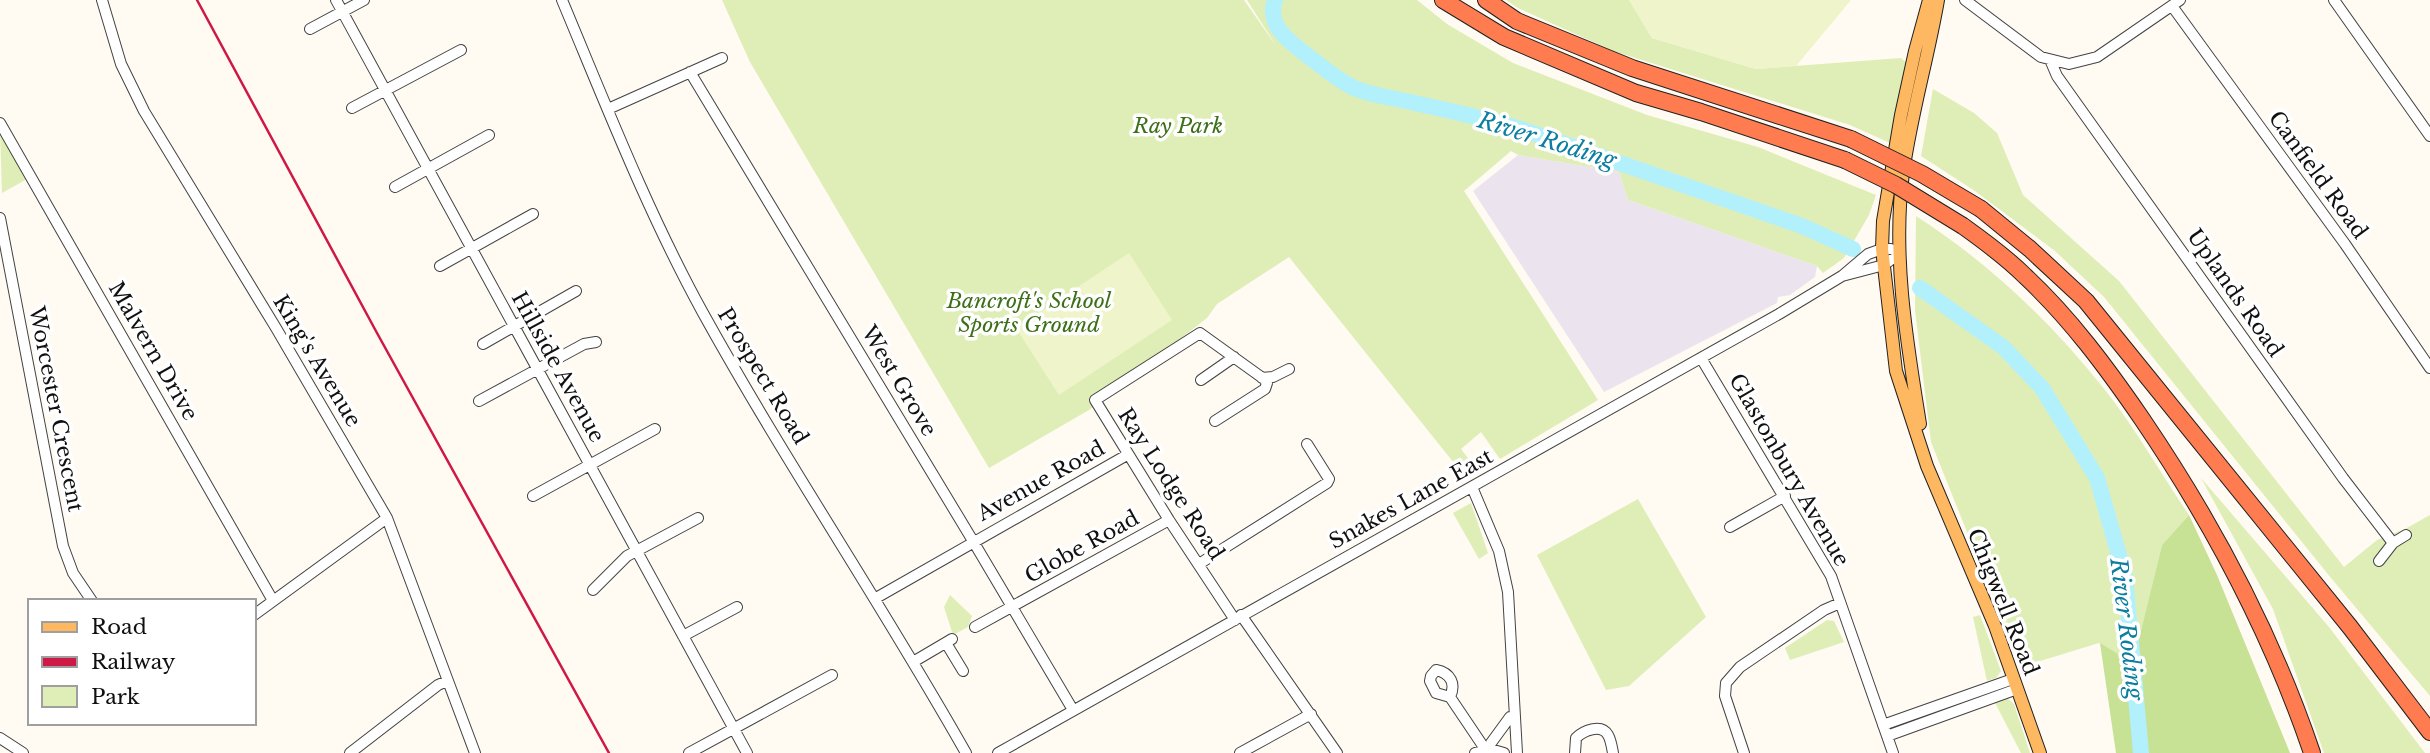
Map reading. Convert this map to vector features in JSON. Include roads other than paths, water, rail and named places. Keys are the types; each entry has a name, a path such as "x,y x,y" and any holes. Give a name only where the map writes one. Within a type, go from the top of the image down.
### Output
{"highway":[{"path":"1443,0 1504,37 1636,93 1701,111 1844,160 1896,185 1963,226 2025,276 2068,321 2113,377 2164,452 2202,515 2242,588 2279,669 2312,753"},
{"path":"1486,0 1517,21 1632,68 1851,139 1922,174 1982,209 2086,301 2350,627 2430,732"}],"main road":[{"name":"Chigwell Road","path":"1929,0 1901,115 1883,221 1882,249 1896,371 1927,466 1995,625 2040,753"},
{"name":"Chigwell Road","path":"1927,466 1907,347 1900,253 1903,175 1938,0"}],"street":[{"name":"King's Avenue","path":"102,0 121,64 144,111 387,517 475,753"},
{"name":"Hillside Avenue","path":"335,0 747,753"},
{"path":"310,29 364,0"},
{"name":"Prospect Road","path":"562,0 608,110 702,311 739,377 876,598 966,753"},
{"path":"1965,0 2040,57 2069,64 2097,57 2176,3"},
{"path":"2334,0 2428,128"},
{"name":"Canfield Road","path":"2176,3 2430,368"},
{"path":"352,108 461,50"},
{"path":"608,110 722,58"},
{"name":"Uplands Road","path":"2052,62 2057,76 2343,478 2393,543"},
{"name":"West Grove","path":"690,72 974,541 1073,710"},
{"name":"Malvern Drive","path":"0,123 272,599"},
{"path":"396,187 489,135"},
{"path":"440,266 533,214"},
{"name":"Worcester Crescent","path":"0,218 63,546 73,573 91,599"},
{"path":"1882,249 1900,253 1884,265"},
{"name":"Snakes Lane East","path":"998,753 1701,358 1842,276 1868,254 1882,249"},
{"name":"Snakes Lane East","path":"1842,276 1884,265"},
{"path":"483,344 576,291"},
{"name":"Ray Lodge Road","path":"1263,379 1203,334 1198,334 1096,398 1096,403 1199,564 1337,753"},
{"path":"479,401 584,344 596,342"},
{"path":"1201,380 1234,357"},
{"name":"Glastonbury Avenue","path":"1701,358 1831,576 1893,753"},
{"path":"1263,379 1289,369"},
{"path":"1215,421 1265,388 1267,383 1263,379"},
{"path":"533,496 655,429"},
{"path":"1199,564 1329,481 1307,444"},
{"name":"Avenue Road","path":"876,598 1127,455"},
{"path":"1472,487 1499,551 1508,592 1517,753"},
{"path":"1730,527 1785,496"},
{"path":"256,612 387,517"},
{"path":"593,590 627,556 698,518"},
{"name":"Globe Road","path":"975,627 1169,520"},
{"path":"2379,561 2393,543 2406,535"},
{"path":"1744,753 1725,695 1726,683 1740,667 1824,610 1840,603"},
{"path":"683,636 737,607"},
{"path":"913,662 949,641 963,671"},
{"path":"689,753 832,675"},
{"path":"350,753 438,685 447,681"},
{"path":"1885,731 2015,684"},
{"path":"1450,697 1483,750 1504,753"},
{"path":"1240,753 1311,714"},
{"path":"1483,750 1510,717 1514,717"},
{"path":"1575,753 1576,738 1581,733 1594,729 1600,729 1608,735 1613,753"},
{"path":"0,738 23,753"}],"waterway":[{"name":"River Roding","path":"1275,0 1273,15 1283,34 1338,79 1352,87 1521,129 1802,226 1853,249"},
{"name":"River Roding","path":"1920,288 2003,347 2042,388 2097,478 2125,576 2141,753"}],"railway":[{"path":"197,0 609,753"}],"park label":[{"name":"Ray Park","path":"1178,126"},
{"name":"Bancroft's School Sports Ground","path":"1029,313"}]}
